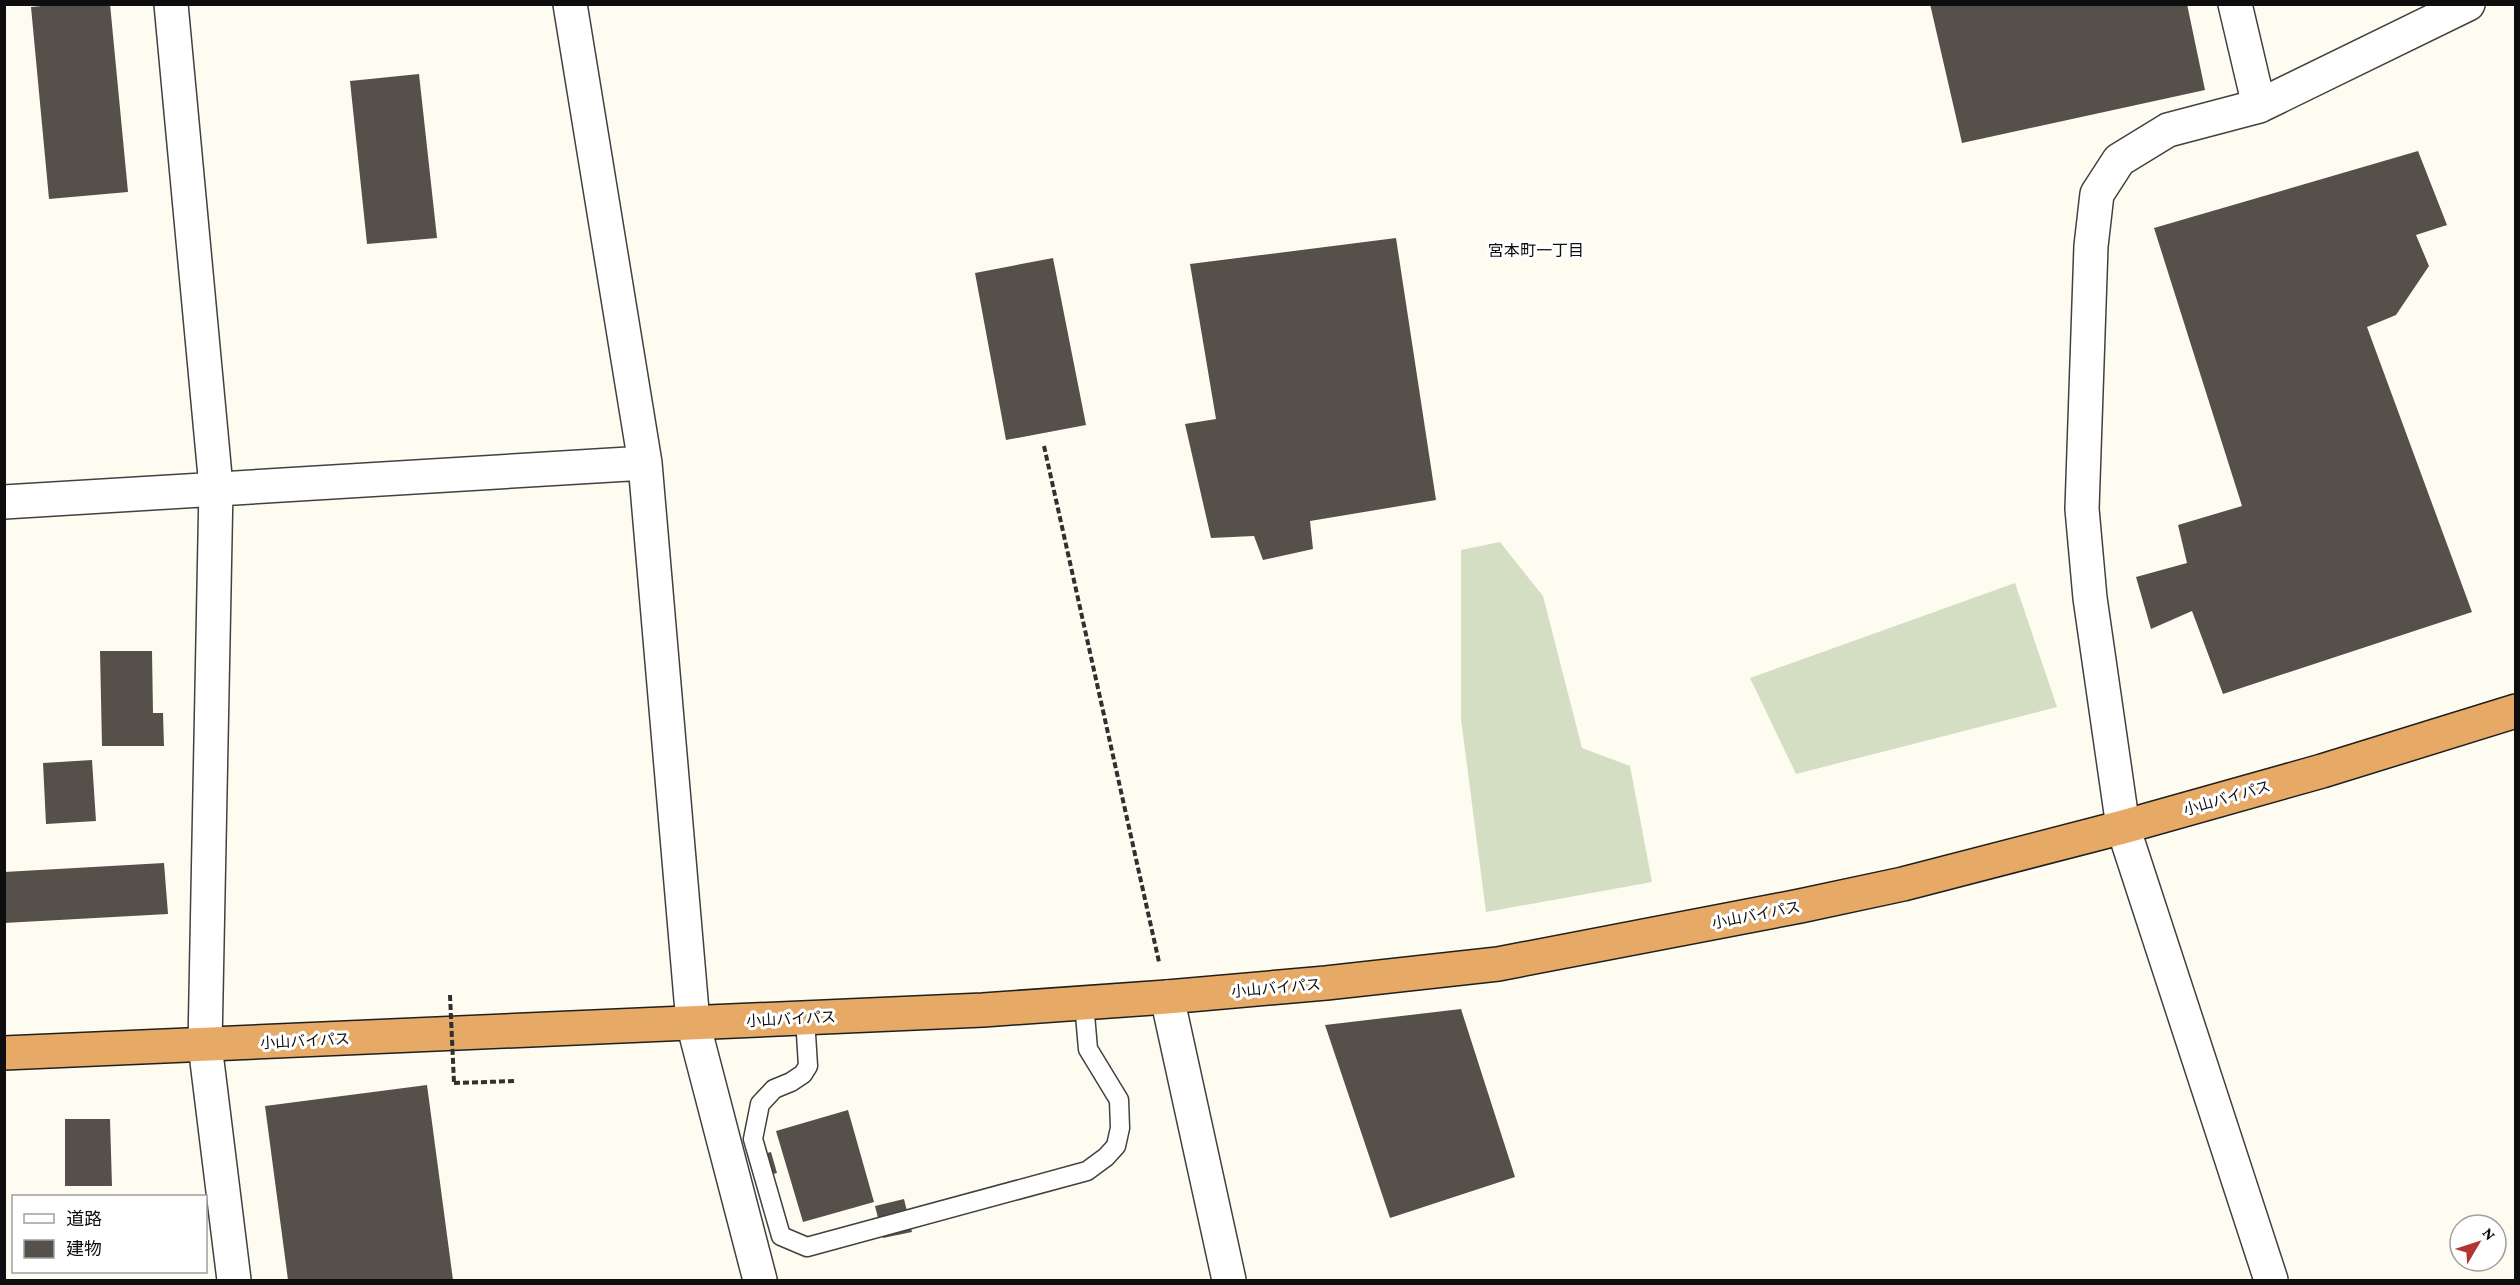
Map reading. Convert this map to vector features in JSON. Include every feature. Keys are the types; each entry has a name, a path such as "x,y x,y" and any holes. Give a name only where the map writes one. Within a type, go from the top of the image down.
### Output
{"highway":[{"name":"小山バイパス","path":"4,1053 805,1018 1084,1003 1326,983 1498,964 1903,884 2123,827 2386,752 2516,711"}],"street":[{"path":"171,4 216,487 206,1045 234,1281"},
{"path":"570,4 645,463 693,1023 760,1281"},
{"path":"2235,4 2259,106"},
{"path":"2271,1281 2123,827 2090,598 2082,509 2091,246 2097,194 2119,159 2168,130 2259,106 2468,4"},
{"path":"4,502 216,487 645,463"},
{"path":"1167,997 1229,1281"}],"lane":[{"path":"805,1018 808,1065 803,1074 774,1089 760,1104 753,1139 781,1236 807,1246 1087,1171 1106,1157 1116,1146 1120,1128 1119,1100 1088,1050 1084,1003"}],"path":[{"path":"1044,446 1167,997"},
{"path":"450,995 454,1083 516,1081"}],"green space":[{"path":"1500,542 1543,596 1582,748 1630,766 1652,882 1486,912 1461,719 1461,550"},
{"path":"2015,583 2057,707 1796,774 1750,678"}],"building":[{"path":"62,4 110,4 128,192 49,199 31,7"},
{"path":"1930,4 2187,4 2205,90 1962,143"},
{"path":"419,74 437,238 367,244 350,81"},
{"path":"2418,151 2447,225 2416,235 2429,266 2396,315 2367,327 2472,612 2223,694 2192,611 2151,629 2136,577 2187,563 2178,525 2242,506 2154,228"},
{"path":"1396,238 1436,500 1310,521 1313,549 1263,560 1254,536 1211,538 1185,424 1216,419 1190,264"},
{"path":"1053,258 1086,425 1006,440 975,273"},
{"path":"100,651 152,651 153,713 163,713 164,746 102,746"},
{"path":"92,760 96,821 46,824 43,763"},
{"path":"164,863 168,914 4,923 4,872"},
{"path":"1461,1009 1515,1177 1390,1218 1325,1025"},
{"path":"427,1085 453,1280 288,1280 265,1106"},
{"path":"848,1110 874,1202 803,1222 776,1131"},
{"path":"65,1119 110,1119 112,1186 65,1186"},
{"path":"771,1152 777,1173 754,1179 748,1158"},
{"path":"904,1199 912,1232 883,1238 875,1206"}],"district":[{"name":"宮本町一丁目","path":"1536,250"}]}
